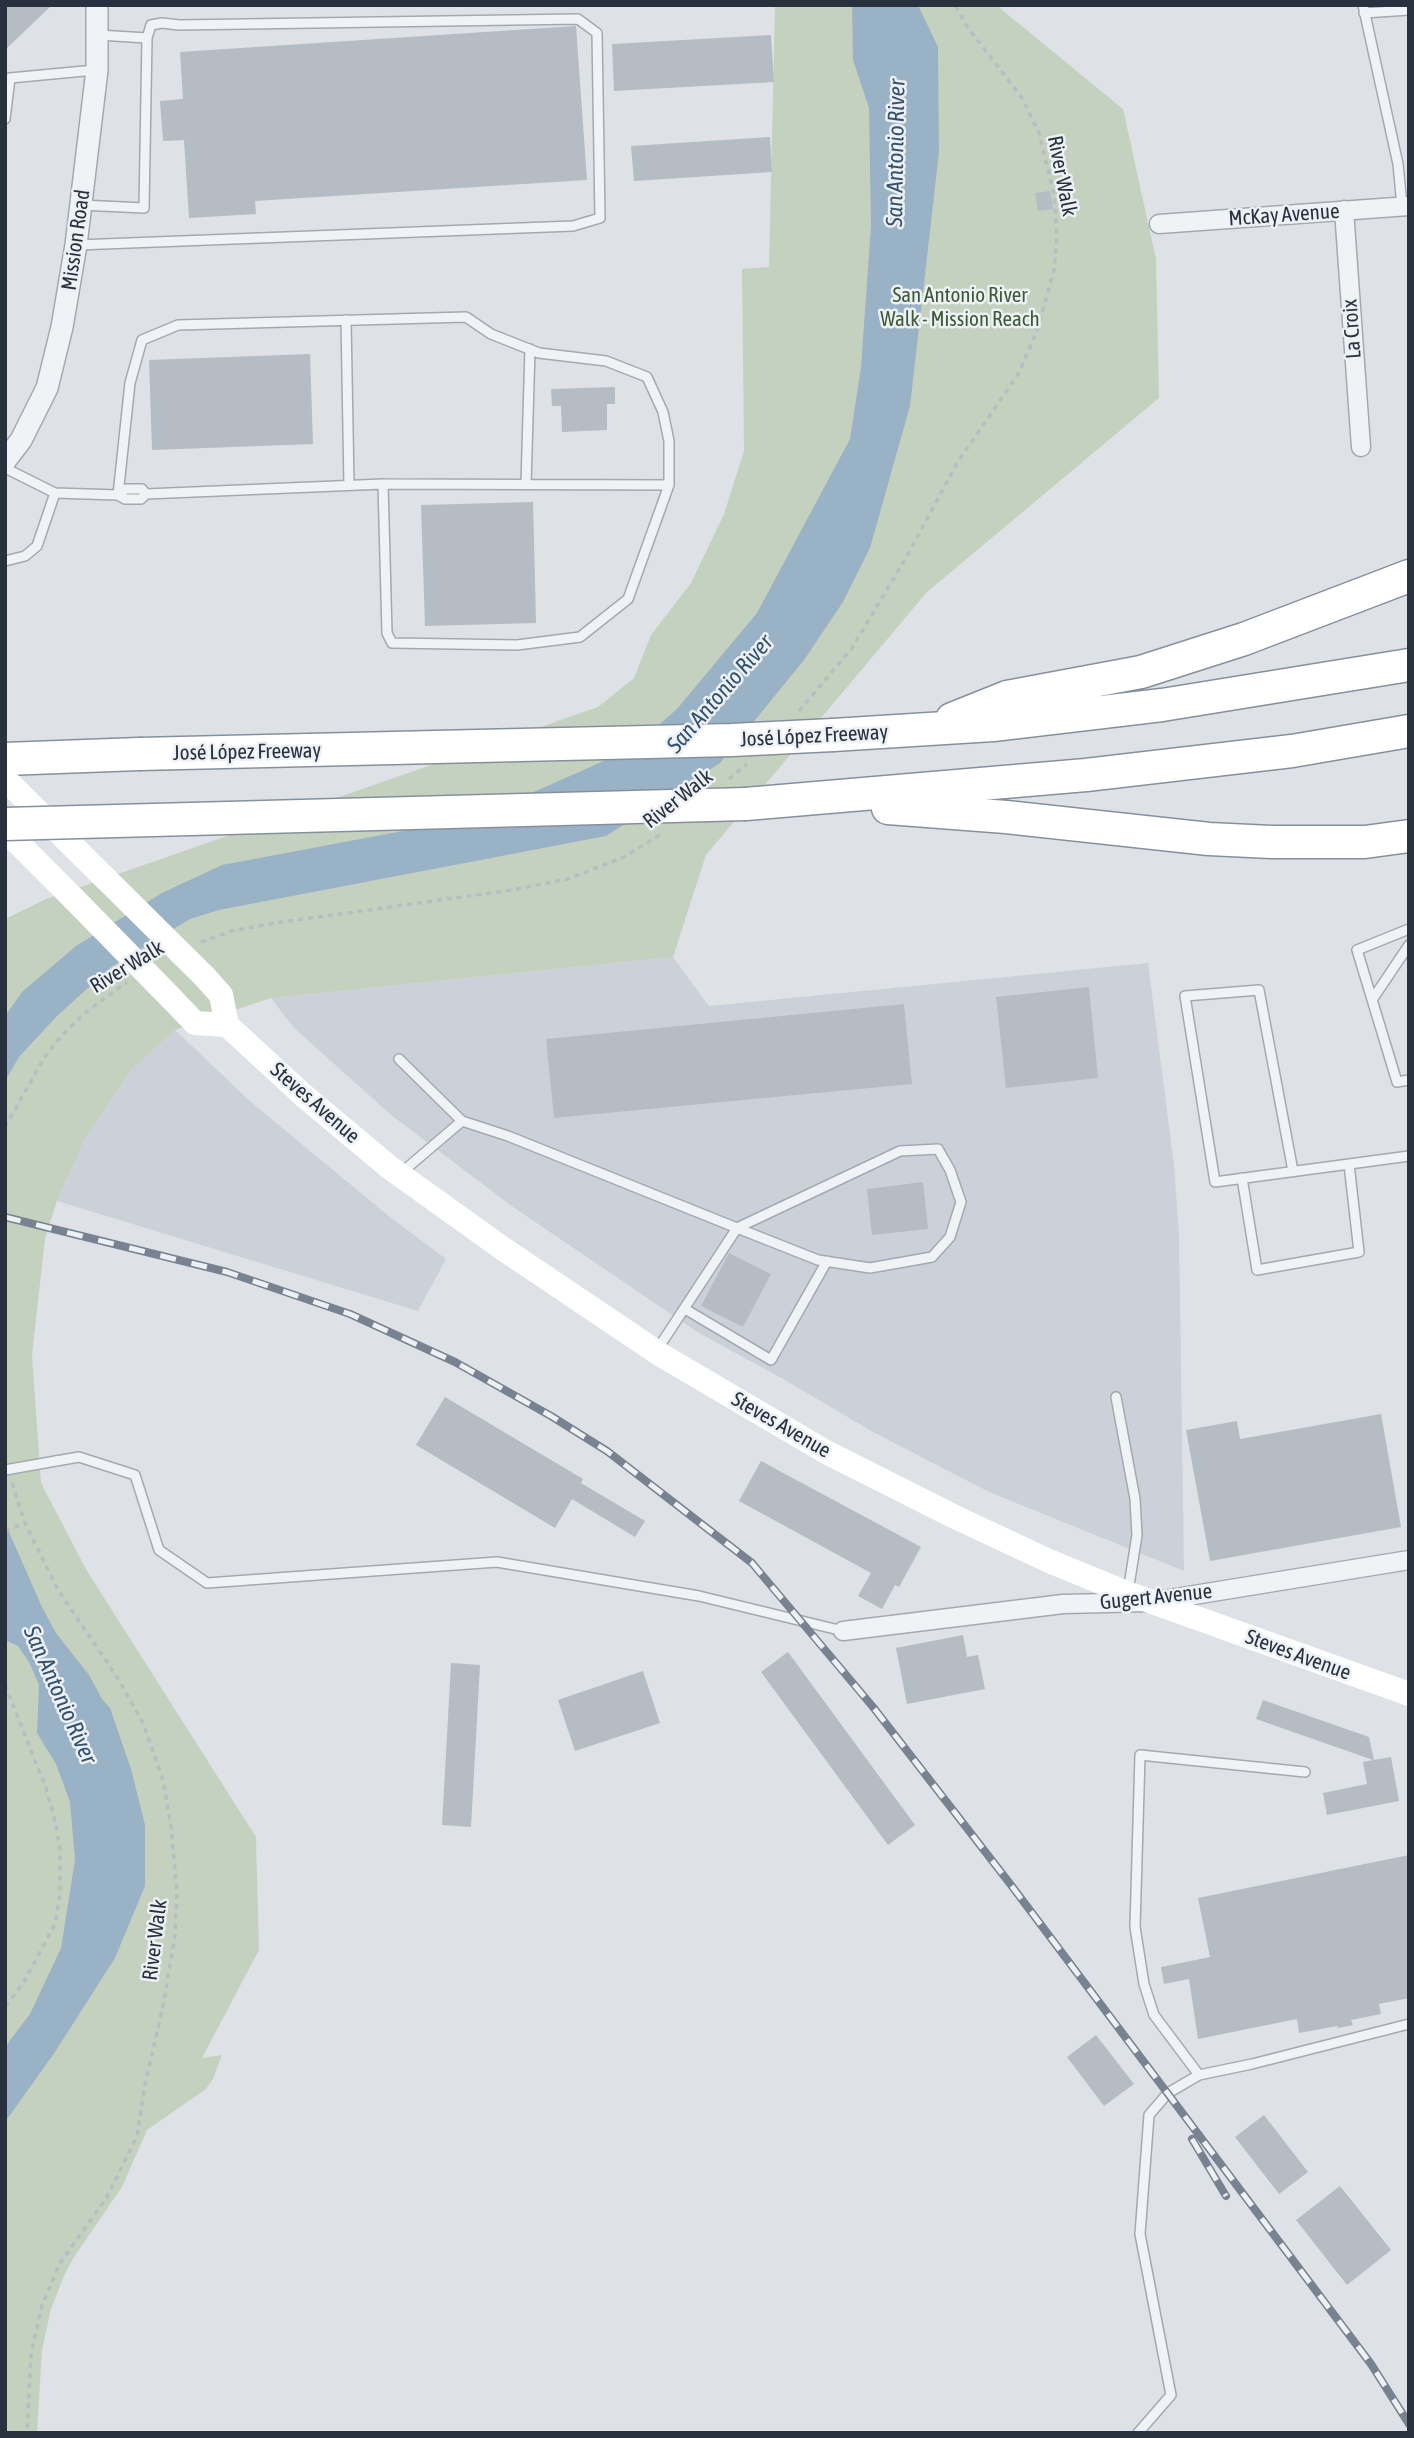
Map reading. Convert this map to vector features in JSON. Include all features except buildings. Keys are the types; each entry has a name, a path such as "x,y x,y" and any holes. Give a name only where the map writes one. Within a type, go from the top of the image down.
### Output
{"highway":[{"path":"925,729 1007,697 1141,672 1244,639 1409,576"},
{"name":"José López Freeway","path":"5,759 732,740 993,725 1162,705 1409,665"},
{"path":"5,824 796,801 1086,775 1292,751 1409,731"},
{"path":"796,801 1006,817 1246,841 1365,842 1409,836"}],"main road":[{"path":"5,779 205,977 221,995 227,1025 195,1023 5,830"},
{"name":"Steves Avenue","path":"227,1025 303,1096 399,1174 502,1248 656,1351 826,1451 978,1528 1128,1593 1409,1694"}],"street":[{"name":"Mission Road","path":"5,461 21,440 47,388 59,341 82,205 97,70 97,5"},
{"name":"McKay Avenue","path":"1159,224 1405,206"},
{"name":"La Croix","path":"1345,210 1361,447"},
{"name":"Gugert Avenue","path":"843,1631 1063,1604 1151,1602 1409,1560"}],"lane":[{"path":"1405,206 1363,9 1409,10"},
{"path":"76,245 573,226 600,218 597,33 578,19 151,25 147,38 144,208 82,205"},
{"path":"98,35 147,38"},
{"path":"5,120 7,76 97,70"},
{"path":"118,495 130,383 142,340 178,325 466,317 491,334 539,353 606,361 647,377 663,412 669,441 669,485 628,599 580,637 517,645 392,643 387,633 383,484"},
{"path":"346,320 349,485"},
{"path":"526,484 530,349"},
{"path":"5,468 55,493 93,496 118,495 126,489 142,489 146,494 383,484 669,485"},
{"path":"5,561 25,556 37,546 55,493"},
{"path":"1409,929 1357,950 1397,1082 1409,1080"},
{"path":"1372,1000 1409,944"},
{"path":"1293,1171 1259,990 1185,996 1215,1182 1409,1156"},
{"path":"399,1059 462,1121 508,1136 737,1228 818,1260 870,1268 932,1256 950,1237 961,1202 950,1170 938,1149 900,1151 737,1228 656,1351"},
{"path":"399,1174 462,1121"},
{"path":"1242,1178 1257,1270 1359,1252 1349,1164"},
{"path":"685,1309 771,1360 827,1261"},
{"path":"1116,1397 1135,1499 1137,1535 1128,1593"},
{"path":"7,1472 79,1457 135,1475 159,1550 207,1583 497,1562 699,1596 843,1631"},
{"path":"1199,2074 1154,2015 1144,1983 1135,1927 1140,1755 1305,1772"},
{"path":"1138,2433 1171,2395 1140,2234 1149,2115 1168,2093 1199,2074 1252,2064 1409,2024"}],"path":[{"name":"River Walk","path":"794,716 852,648 907,556 957,463 1019,373 1038,328 1054,270 1057,237 1054,194 1039,133 1022,98 966,25 955,5"},
{"name":"River Walk","path":"721,786 749,764"},
{"name":"River Walk","path":"201,942 232,931 275,923 512,890 568,879 624,857 652,842 672,826"},
{"name":"River Walk","path":"5,1127 44,1058 62,1035 86,1012 132,979"},
{"name":"River Walk","path":"7,1472 25,1523 58,1590 117,1677 143,1723 163,1780 171,1826 177,1893 175,1935 137,2136 107,2197 60,2263 42,2305 31,2354 27,2433"},
{"path":"5,1531 25,1523"},
{"path":"5,1685 46,1788 60,1848 60,1894 55,1924 24,1982 5,2007"}],"shaded area":[{"path":"673,957 709,1006 1148,963 1174,1165 1179,1233 1184,1571 989,1492 873,1432 699,1333 513,1207 391,1115 293,1027 271,998"},
{"path":"175,1030 252,1103 390,1217 446,1259 418,1311 57,1201 87,1135 113,1093 131,1070"}],"green space":[{"name":"San Antonio River Walk - Mission Reach","path":"775,5 1000,5 1001,9 1123,109 1156,259 1159,398 927,592 706,855 673,957 271,998 175,1030 131,1070 87,1135 57,1201 45,1239 32,1355 41,1483 87,1571 256,1837 259,1950 202,2058 222,2055 213,2079 206,2089 147,2130 122,2187 64,2276 51,2309 42,2350 37,2433 5,2433 5,919 46,899 598,707 634,678 651,635 691,583 724,514 744,451 742,269 769,267"}],"water":[{"name":"San Antonio River","path":"852,5 918,5 938,47 939,152 910,406 870,548 843,602 804,660 720,763 606,836 219,910 190,919 111,967 57,1016 19,1057 5,1081 5,1016 22,992 76,946 162,893 222,865 477,817 631,749 677,709 757,613 850,439 861,367 871,226 869,108 853,60"},
{"name":"San Antonio River","path":"5,1523 56,1633 89,1675 110,1708 131,1769 145,1825 145,1886 115,1958 55,2052 5,2122 5,2047 30,2014 61,1948 75,1860 70,1802 56,1764 37,1733 39,1685 18,1646 7,1641 5,1636"}],"railway":[{"path":"5,1217 227,1272 350,1314 455,1362 607,1451 752,1563 873,1707 1011,1885 1371,2364 1409,2424"},
{"path":"1192,2139 1226,2196"}]}
